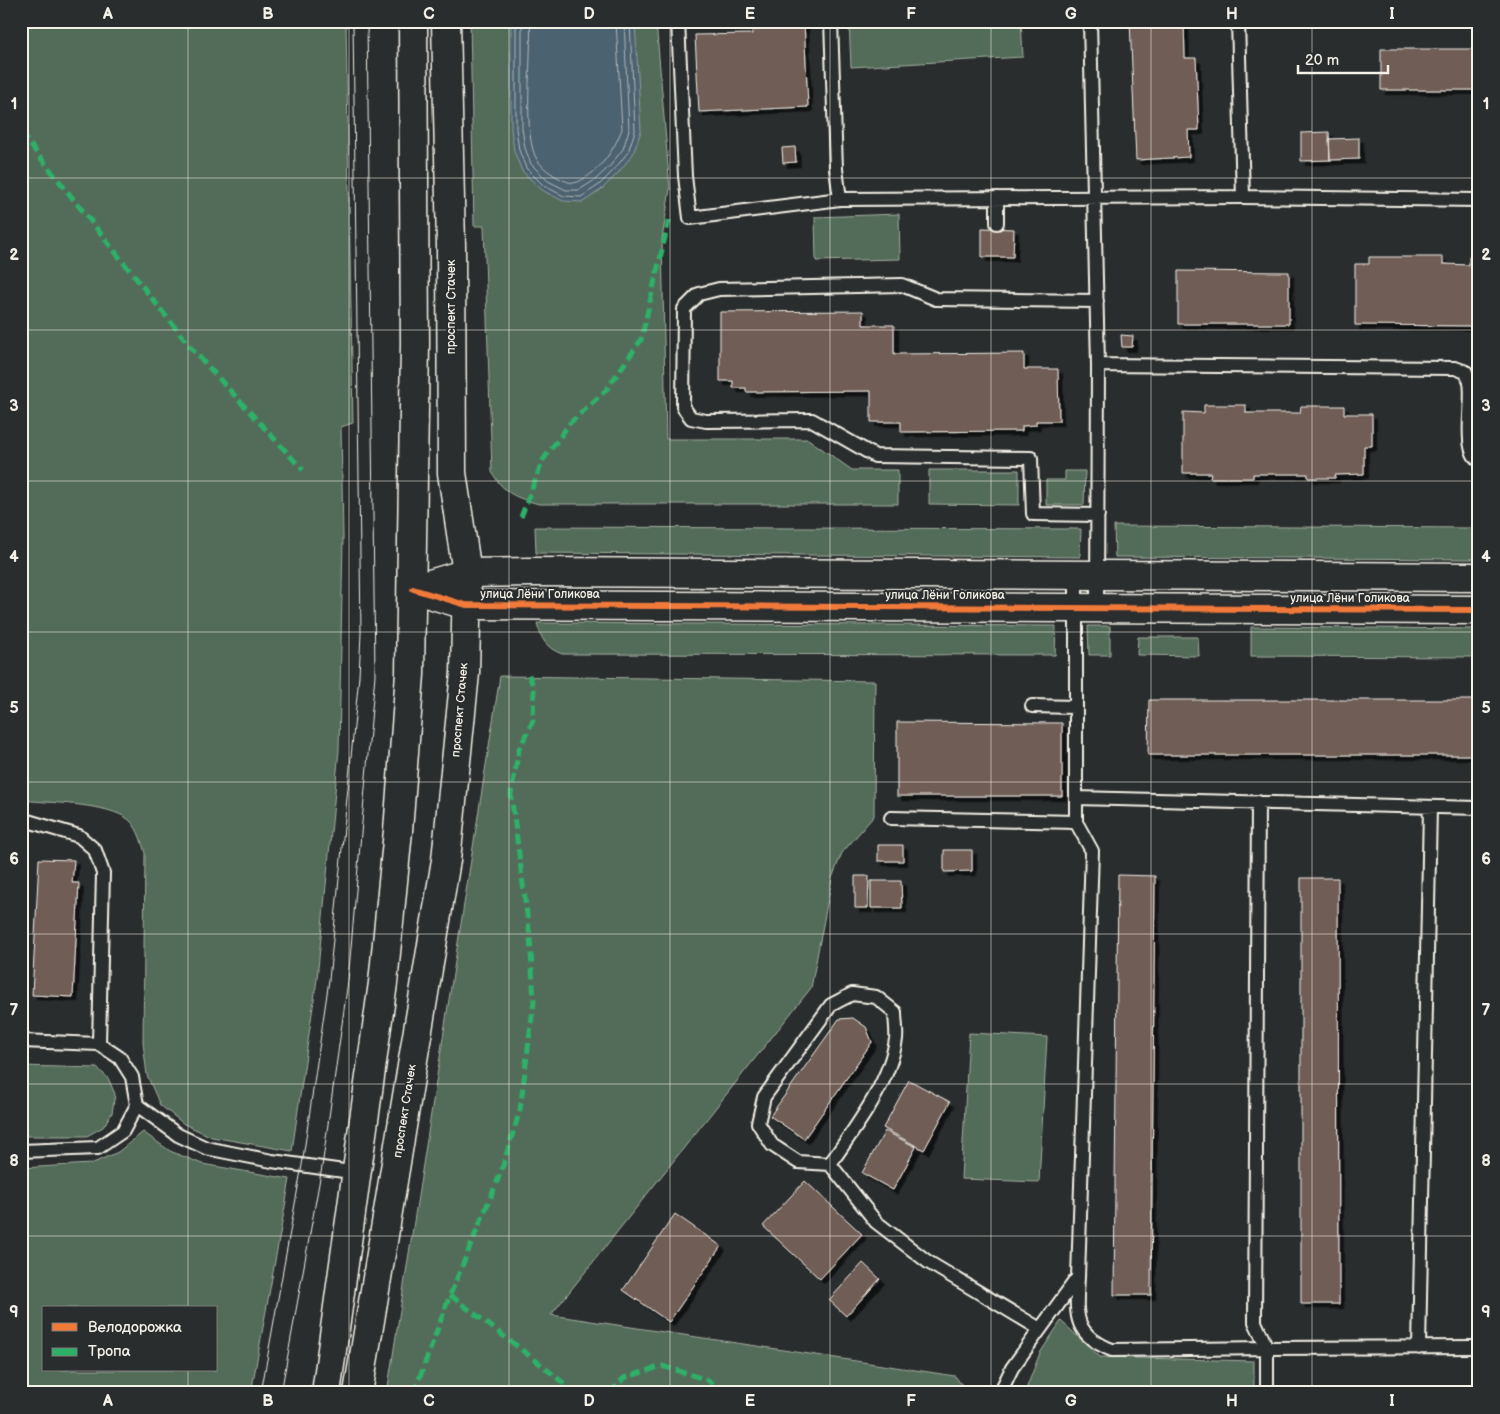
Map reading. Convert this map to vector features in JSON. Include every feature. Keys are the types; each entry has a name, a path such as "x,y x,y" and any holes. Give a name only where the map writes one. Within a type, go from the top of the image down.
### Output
{"main road":[{"path":"326,1393 383,983 398,831 410,674 416,343 413,21"},
{"name":"проспект Стачек","path":"358,1393 446,860 465,673 467,573 452,473 451,246 446,21"},
{"name":"улица Лёни Голикова","path":"413,589 467,573 1479,577"},
{"name":"улица Лёни Голикова","path":"413,589 466,605 1479,610"}],"lane":[{"path":"678,21 685,176 690,218 840,199 1244,197 1479,200"},
{"path":"831,21 836,169 840,199"},
{"path":"1090,21 1097,301 1098,515 1086,574 1086,607 1075,707 1076,822 1092,851 1076,1310 1078,1323 1095,1343 1112,1350 1479,1347"},
{"path":"1238,21 1244,197"},
{"path":"998,198 998,223"},
{"path":"1097,301 936,299 902,285 719,289 699,294 684,309 684,407 691,418 706,421 812,420 875,456 1032,458 1033,514 1098,515"},
{"path":"1098,365 1455,368 1466,372 1470,383 1470,447 1475,458 1479,460"},
{"path":"1086,574 1086,607"},
{"path":"1032,706 1075,707"},
{"path":"1076,798 1479,808"},
{"path":"1258,802 1255,1322 1268,1348 1267,1393"},
{"path":"1419,1348 1430,808"},
{"path":"891,818 1076,822"},
{"path":"21,819 79,836 95,850 103,873 99,1044"},
{"path":"830,1164 858,1124 890,1066 896,1038 895,1012 876,997 852,994 831,1005 764,1097 758,1123 772,1145 798,1162 830,1164 876,1222 928,1262 1040,1329"},
{"path":"21,1041 99,1044 120,1058 132,1077 137,1106 122,1131 98,1148 21,1151"},
{"path":"137,1106 178,1135 206,1148 272,1161 358,1173"},
{"path":"1000,1393 1012,1368 1078,1277"}],"green space":[{"path":"21,21 346,21 353,423 341,427 343,537 339,750 317,979 292,1151 212,1137 184,1124 160,1105 147,1075 143,1043 145,853 138,833 129,820 115,812 74,804 21,800"},
{"path":"470,21 656,21 670,189 662,239 666,439 808,439 852,470 898,470 898,504 539,504 511,494 501,485 492,472 484,226 474,226"},
{"path":"849,21 1021,21 1023,57 851,67"},
{"path":"899,214 900,259 816,261 815,217"},
{"path":"929,470 1019,470 1019,505 929,504"},
{"path":"1065,471 1085,471 1084,505 1046,505 1046,480 1065,480"},
{"path":"1114,526 1479,528 1479,559 1115,557"},
{"path":"535,527 1081,529 1080,557 536,553"},
{"path":"537,623 1056,626 1055,655 562,654 548,646 540,634"},
{"path":"1088,626 1110,626 1110,655 1089,655"},
{"path":"1251,627 1479,629 1479,657 1251,656"},
{"path":"1138,637 1198,637 1199,656 1137,655"},
{"path":"500,676 875,681 874,816 842,853 832,878 811,988 551,1315 955,1376 968,1393 387,1393"},
{"path":"969,1033 1047,1037 1039,1182 961,1179"},
{"path":"21,1066 97,1068 108,1078 115,1094 112,1113 103,1127 87,1136 21,1136"},
{"path":"143,1132 170,1151 202,1164 290,1179 251,1393 21,1393 21,1168 91,1164 118,1152"},
{"path":"1061,1321 1100,1357 1254,1361 1254,1393 1025,1392 1040,1353"}],"water":[{"path":"511,21 635,21 641,131 633,154 618,173 602,189 583,202 563,201 542,190 522,171 514,151 511,129"}],"building":[{"path":"752,21 804,21 808,107 699,112 695,35 752,34"},
{"path":"1130,21 1184,21 1185,58 1196,58 1199,130 1188,130 1189,157 1136,160"},
{"path":"1381,49 1479,49 1479,90 1381,90"},
{"path":"1329,132 1330,160 1301,161 1301,133"},
{"path":"1359,138 1359,159 1330,160 1329,139"},
{"path":"795,147 796,162 783,163 782,148"},
{"path":"982,228 1014,229 1013,257 982,257"},
{"path":"1369,257 1443,257 1443,264 1469,265 1469,257 1479,257 1479,326 1355,325 1355,264 1369,264"},
{"path":"1178,271 1289,272 1289,324 1178,324"},
{"path":"863,311 863,325 894,325 894,354 1024,353 1024,369 1058,369 1059,421 1036,421 1036,425 1022,426 1022,431 901,432 901,422 871,422 871,391 746,392 746,388 733,388 733,381 720,381 720,312"},
{"path":"1121,335 1133,336 1132,347 1122,347"},
{"path":"1204,405 1246,405 1246,413 1300,413 1301,406 1344,406 1344,414 1372,414 1372,446 1364,446 1364,474 1335,475 1335,478 1308,478 1308,474 1253,474 1253,478 1210,478 1211,473 1183,473 1183,412 1204,413"},
{"path":"1149,700 1479,700 1479,755 1148,755"},
{"path":"897,722 1062,723 1062,796 897,796"},
{"path":"878,845 903,845 903,861 878,861"},
{"path":"944,850 972,850 972,871 944,872"},
{"path":"39,859 74,860 72,883 79,883 73,997 32,995"},
{"path":"1118,875 1155,876 1151,1295 1114,1295"},
{"path":"855,876 869,876 868,908 855,908"},
{"path":"1301,878 1338,878 1339,1304 1301,1304"},
{"path":"871,881 901,881 902,908 871,908"},
{"path":"853,1018 866,1027 872,1042 804,1139 770,1116 839,1019"},
{"path":"909,1080 950,1102 924,1150 883,1128"},
{"path":"885,1131 916,1147 893,1190 862,1173"},
{"path":"805,1181 862,1234 820,1279 763,1226"},
{"path":"675,1214 721,1246 669,1322 623,1290"},
{"path":"863,1263 880,1279 846,1316 829,1300"}],"tram line":[{"path":"261,1393 302,1165 329,980 359,676 361,633 353,21"},
{"path":"281,1393 322,1167 348,981 375,675 367,21"}],"marked path":[{"path":"21,133 192,349 303,470"},
{"path":"521,517 543,460 570,423 606,390 641,340 669,220"},
{"path":"414,1393 450,1295 501,1172 520,1110 534,1001 530,937 511,794 519,749 533,721 534,688 527,670"},
{"path":"450,1295 539,1363 567,1386 571,1393"},
{"path":"610,1393 624,1378 662,1366 708,1380 722,1393"}],"cycle path":[{"path":"413,589 466,605 1479,610"}]}
